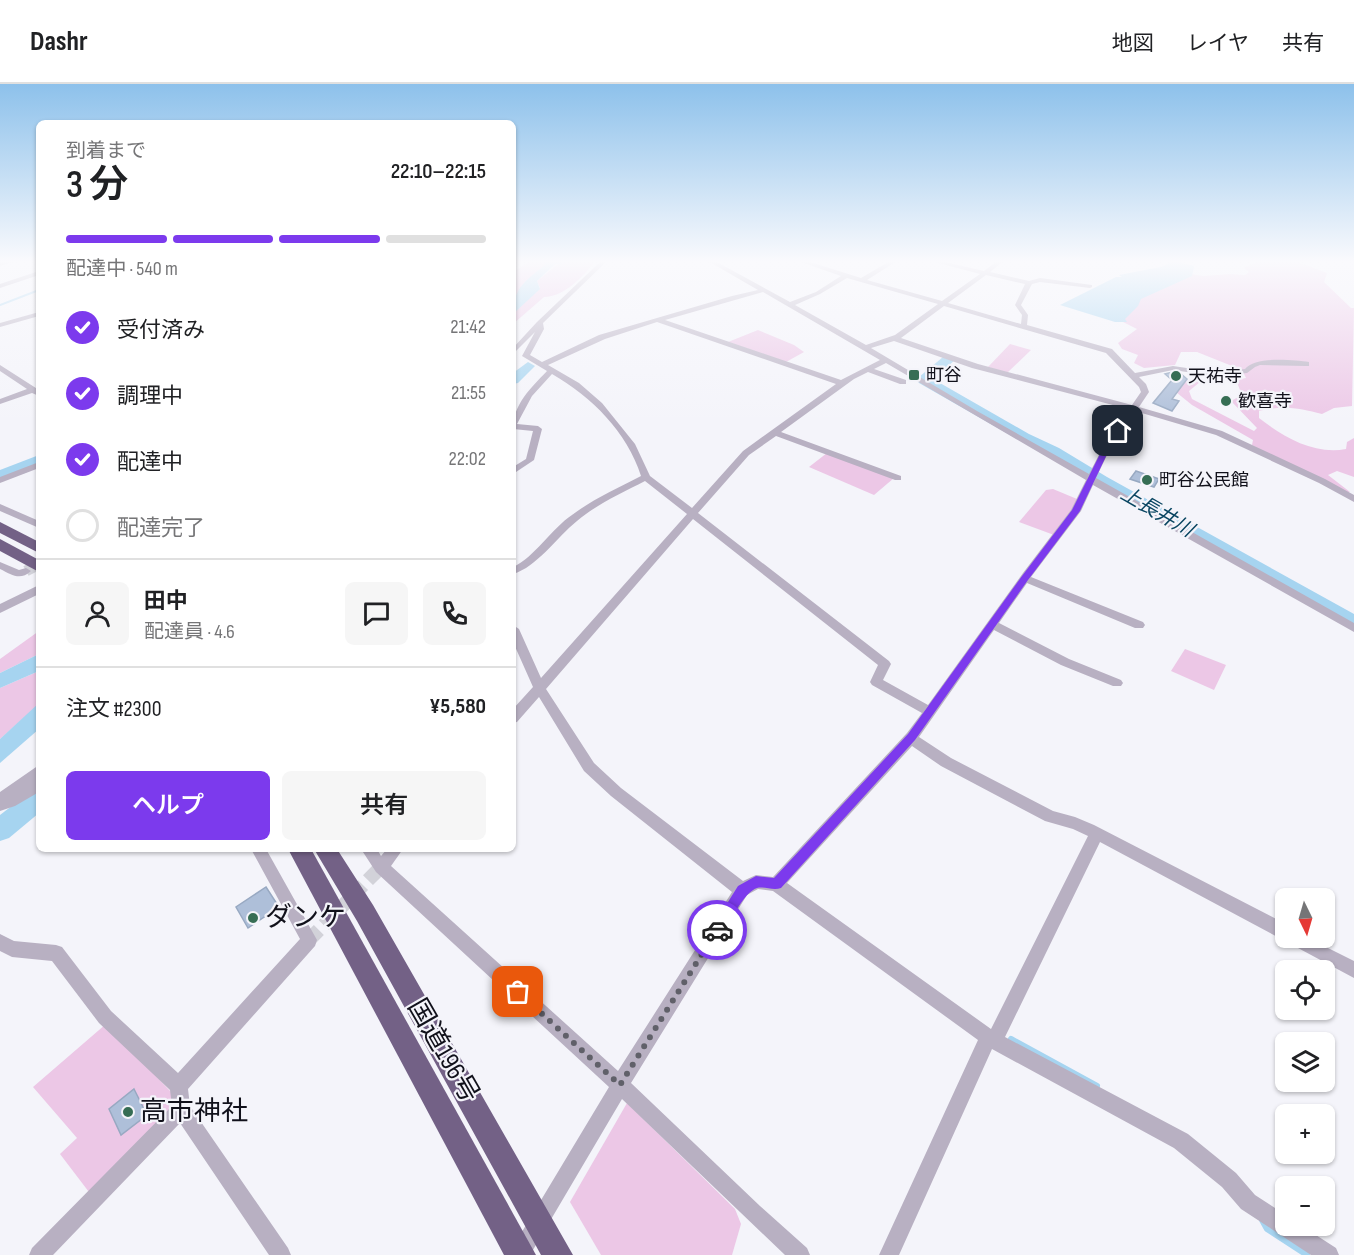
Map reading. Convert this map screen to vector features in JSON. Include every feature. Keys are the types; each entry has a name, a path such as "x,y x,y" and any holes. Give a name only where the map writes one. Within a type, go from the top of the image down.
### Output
{"highway":[{"path":"0,527 36,546"},
{"path":"0,544 33,569"},
{"name":"国道196号","path":"301,852 520,1254"},
{"name":"国道196号","path":"327,852 365,913 558,1255"}],"street":[{"path":"0,325 33,316"},
{"path":"516,349 547,316"},
{"path":"542,365 602,337 672,316"},
{"path":"809,316 1354,628"},
{"path":"865,348 894,338 925,316"},
{"path":"776,884 911,738 1025,578 1076,511 1105,450 1145,392 1143,386 1108,351 990,316"},
{"path":"1024,325 1025,316"},
{"path":"657,320 841,383"},
{"path":"539,323 540,329 526,356 589,395 626,436 643,464 646,477 885,664 876,682 929,711"},
{"path":"894,338 975,366 1218,433 1354,498"},
{"path":"516,715 746,453 841,383 886,360"},
{"path":"1132,376 1173,368 1226,375 1247,371 1252,365 1260,363 1306,364"},
{"path":"0,367 35,389"},
{"path":"868,369 903,382"},
{"path":"516,419 529,395 551,371"},
{"path":"0,402 35,389"},
{"path":"516,425 538,429 530,460 516,469"},
{"path":"774,432 898,478"},
{"path":"0,480 36,466"},
{"path":"516,570 526,565 551,538 575,518 609,496 646,477"},
{"path":"0,507 36,524"},
{"path":"0,565 18,574 33,569"},
{"path":"1025,578 1139,625"},
{"path":"0,609 36,591"},
{"path":"992,624 1065,662 1117,683"},
{"path":"516,637 540,689 589,766 616,792 742,890"},
{"path":"911,738 946,762 1050,817 1075,823 1097,833 1275,927"},
{"path":"0,800 36,773"},
{"path":"0,805 10,802 36,787"},
{"path":"889,1255 991,1039 1097,833"},
{"path":"179,1086 309,940 260,852"},
{"path":"370,852 381,867 620,1085 800,1255"},
{"path":"381,867 394,852"},
{"path":"520,1254 620,1085 742,890 756,882 776,884 991,1039 1181,1141 1229,1180 1248,1202 1329,1255"},
{"path":"0,942 12,949 56,953 105,1017 179,1086 181,1109 281,1255"},
{"path":"1313,948 1354,969"},
{"path":"39,1255 181,1109"}],"shaded area":[{"path":"1354,316 1352,406 1334,408 1322,414 1291,408 1259,411 1259,418 1268,425 1289,438 1311,447 1346,449 1347,442 1354,438 1354,477 1337,471 1328,475 1350,492 1342,493 1252,445 1253,440 1192,405 1171,388 1188,380 1200,382 1189,391 1192,399 1254,431 1257,428 1231,401 1242,395 1236,380 1246,378 1242,370 1197,352 1181,352 1175,365 1144,368 1134,363 1138,355 1122,349 1118,343 1137,329 1113,317"},
{"path":"758,330 794,345 804,352 786,362 728,342"},
{"path":"1010,344 1031,350 1007,373 988,367"},
{"path":"827,453 894,478 874,495 809,467"},
{"path":"1053,489 1077,499 1076,504 1054,535 1019,522 1046,490"},
{"path":"36,633 36,655 0,673 0,659"},
{"path":"1185,649 1226,665 1214,690 1171,671"},
{"path":"36,672 36,707 0,739 0,688"},
{"path":"106,1024 172,1093 174,1112 92,1196 60,1154 77,1138 33,1087"},
{"path":"627,1103 735,1209 741,1224 732,1255 601,1255 570,1202"}],"water":[{"path":"1094,316 1128,316 1125,319 1127,322 1115,322"},
{"path":"36,655 36,672 0,688 0,673"},
{"path":"36,706 36,732 0,763 0,739"}],"building":[{"path":"1180,373 1187,379 1172,399 1179,401 1172,411 1153,403 1172,380 1165,374"},
{"name":"町谷公民館","path":"1136,471 1159,479 1154,487 1130,479"},
{"name":"ダンケ","path":"266,887 279,907 248,928 236,907"},
{"name":"高市神社","path":"134,1089 147,1115 121,1135 109,1109"}],"waterway":[{"name":"上長井川","path":"948,360 924,380 1024,437 1054,451 1354,623"},
{"path":"516,377 528,366"},
{"path":"0,475 19,470 36,462"},
{"path":"0,830 36,801"},
{"path":"1011,1039 1097,1086"},
{"path":"1262,1220 1267,1229 1307,1255"}],"tunnel":[{"path":"26,571 36,566"},
{"path":"309,940 381,867"}],"way so far":[{"path":"518,992 620,1085 717,930"}],"place":[{"name":"町谷","path":"914,375"},
{"name":"天祐寺","path":"1176,376"},
{"name":"歓喜寺","path":"1226,401"},
{"name":"町谷公民館","path":"1147,480"},
{"name":"ダンケ","path":"253,918"},
{"name":"高市神社","path":"128,1112"}],"route":[{"path":"717,930 742,890 756,882 776,884 912,737 1025,578 1076,511 1091,484 1105,450 1118,431"}]}
